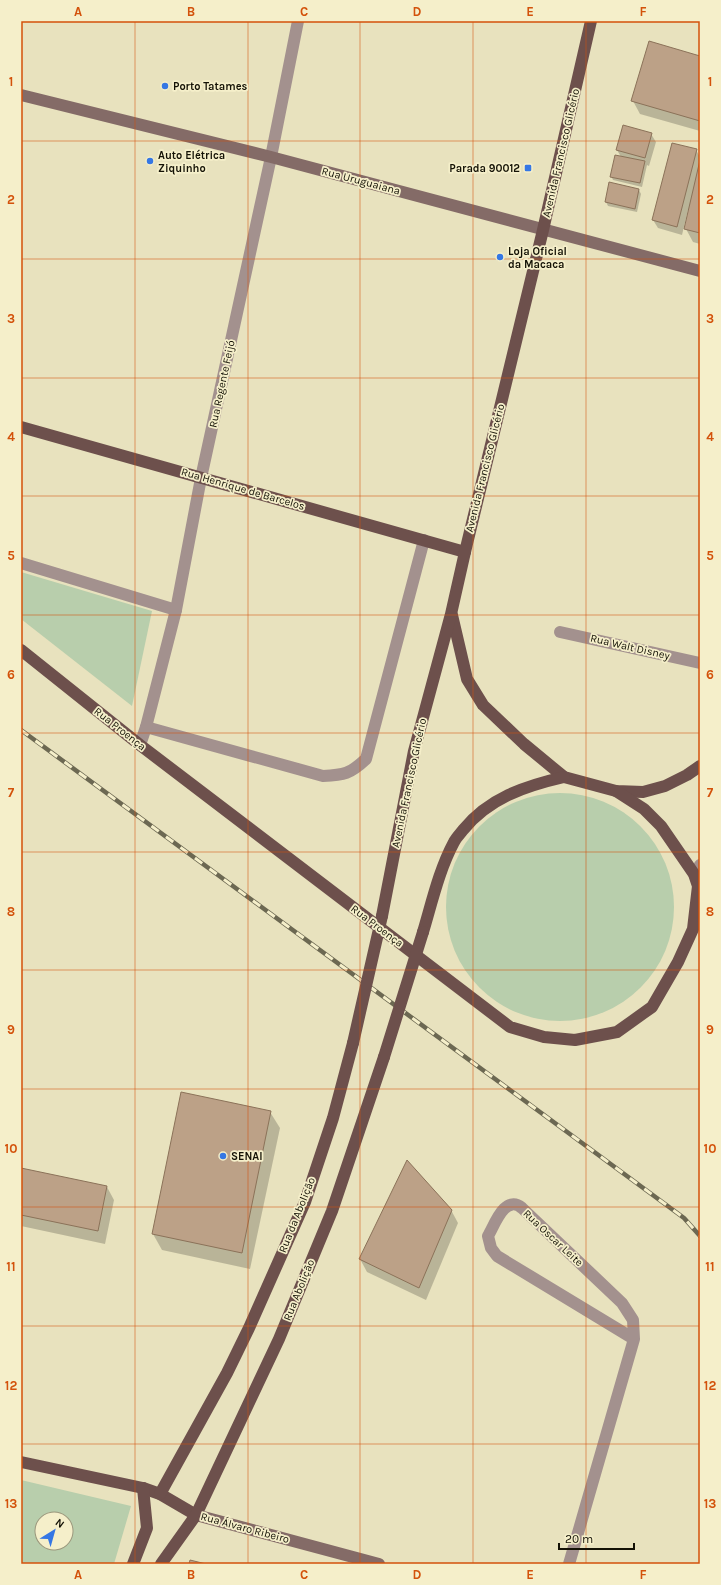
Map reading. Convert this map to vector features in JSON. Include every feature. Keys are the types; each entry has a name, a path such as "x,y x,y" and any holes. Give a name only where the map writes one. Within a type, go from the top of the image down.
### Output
{"main road":[{"name":"Avenida Francisco Glicério","path":"382,916 414,752 451,614 543,230 591,21"},
{"name":"Rua Uruguaiana","path":"21,95 271,157 700,271"},
{"name":"Rua Henrique de Barcelos","path":"21,427 465,552"},
{"path":"451,614 466,679 483,705 524,744 564,777 616,791 643,792 665,786 687,775 700,766"},
{"name":"Rua Proença","path":"21,650 140,745 510,1027 544,1037 576,1040 617,1032 652,1007 678,962 693,929 699,887 697,869 661,826 644,809 616,791"},
{"name":"Rua Abolição","path":"196,1515 279,1340 332,1210 384,1057 438,880 454,841 471,821 494,802 513,792 537,783 564,777"},
{"name":"Rua da Abolição","path":"160,1494 227,1373 249,1328 305,1202 333,1118 353,1043 382,916"},
{"name":"Rua Álvaro Ribeiro","path":"21,1462 143,1488 160,1494 196,1515 379,1564"},
{"path":"133,1564 147,1528 143,1488"},
{"path":"160,1564 196,1515"}],"street":[{"name":"Rua Regente Feijó","path":"140,745 176,610 201,478 271,157 298,21"},
{"name":"Rua Proença","path":"146,727 323,776 342,775 356,769 366,759 424,540"},
{"path":"21,563 176,610"},
{"name":"Rua Walt Disney","path":"560,632 700,663"},
{"name":"Rua Oscar Leite","path":"569,1564 634,1339 633,1320 622,1303 517,1204 511,1203 505,1206 488,1236 491,1248 497,1256 634,1339"}],"green space":[{"path":"21,572 152,611 132,706 21,619"},
{"path":"560,793 593,798 604,802 623,812 648,835 660,853 669,874 674,907 669,940 665,951 655,970 632,995 614,1007 593,1016 560,1021 527,1016 516,1012 497,1002 472,979 460,961 451,940 446,907 451,874 455,863 465,844 488,819 506,807 527,798"},
{"path":"21,1480 131,1506 114,1564 21,1564"}],"building":[{"path":"649,41 700,56 700,121 631,101"},
{"path":"623,125 652,133 645,158 616,150"},
{"path":"672,143 697,149 677,227 652,220"},
{"path":"615,155 645,161 640,183 610,177"},
{"path":"700,160 700,233 684,229"},
{"path":"609,182 639,189 635,209 605,202"},
{"path":"181,1092 271,1111 242,1253 152,1234"},
{"path":"407,1160 452,1210 419,1288 359,1259"},
{"path":"21,1168 107,1186 98,1231 21,1215"},
{"path":"190,1560 206,1564 189,1564"}],"railway":[{"path":"21,730 684,1218 700,1236"}],"place":[{"name":"Porto Tatames","path":"165,86"},
{"name":"Auto Elétrica Ziquinho","path":"150,161"},
{"name":"Parada 90012","path":"528,168"},
{"name":"Loja Oficial da Macaca","path":"500,257"},
{"name":"SENAI","path":"223,1156"}]}
